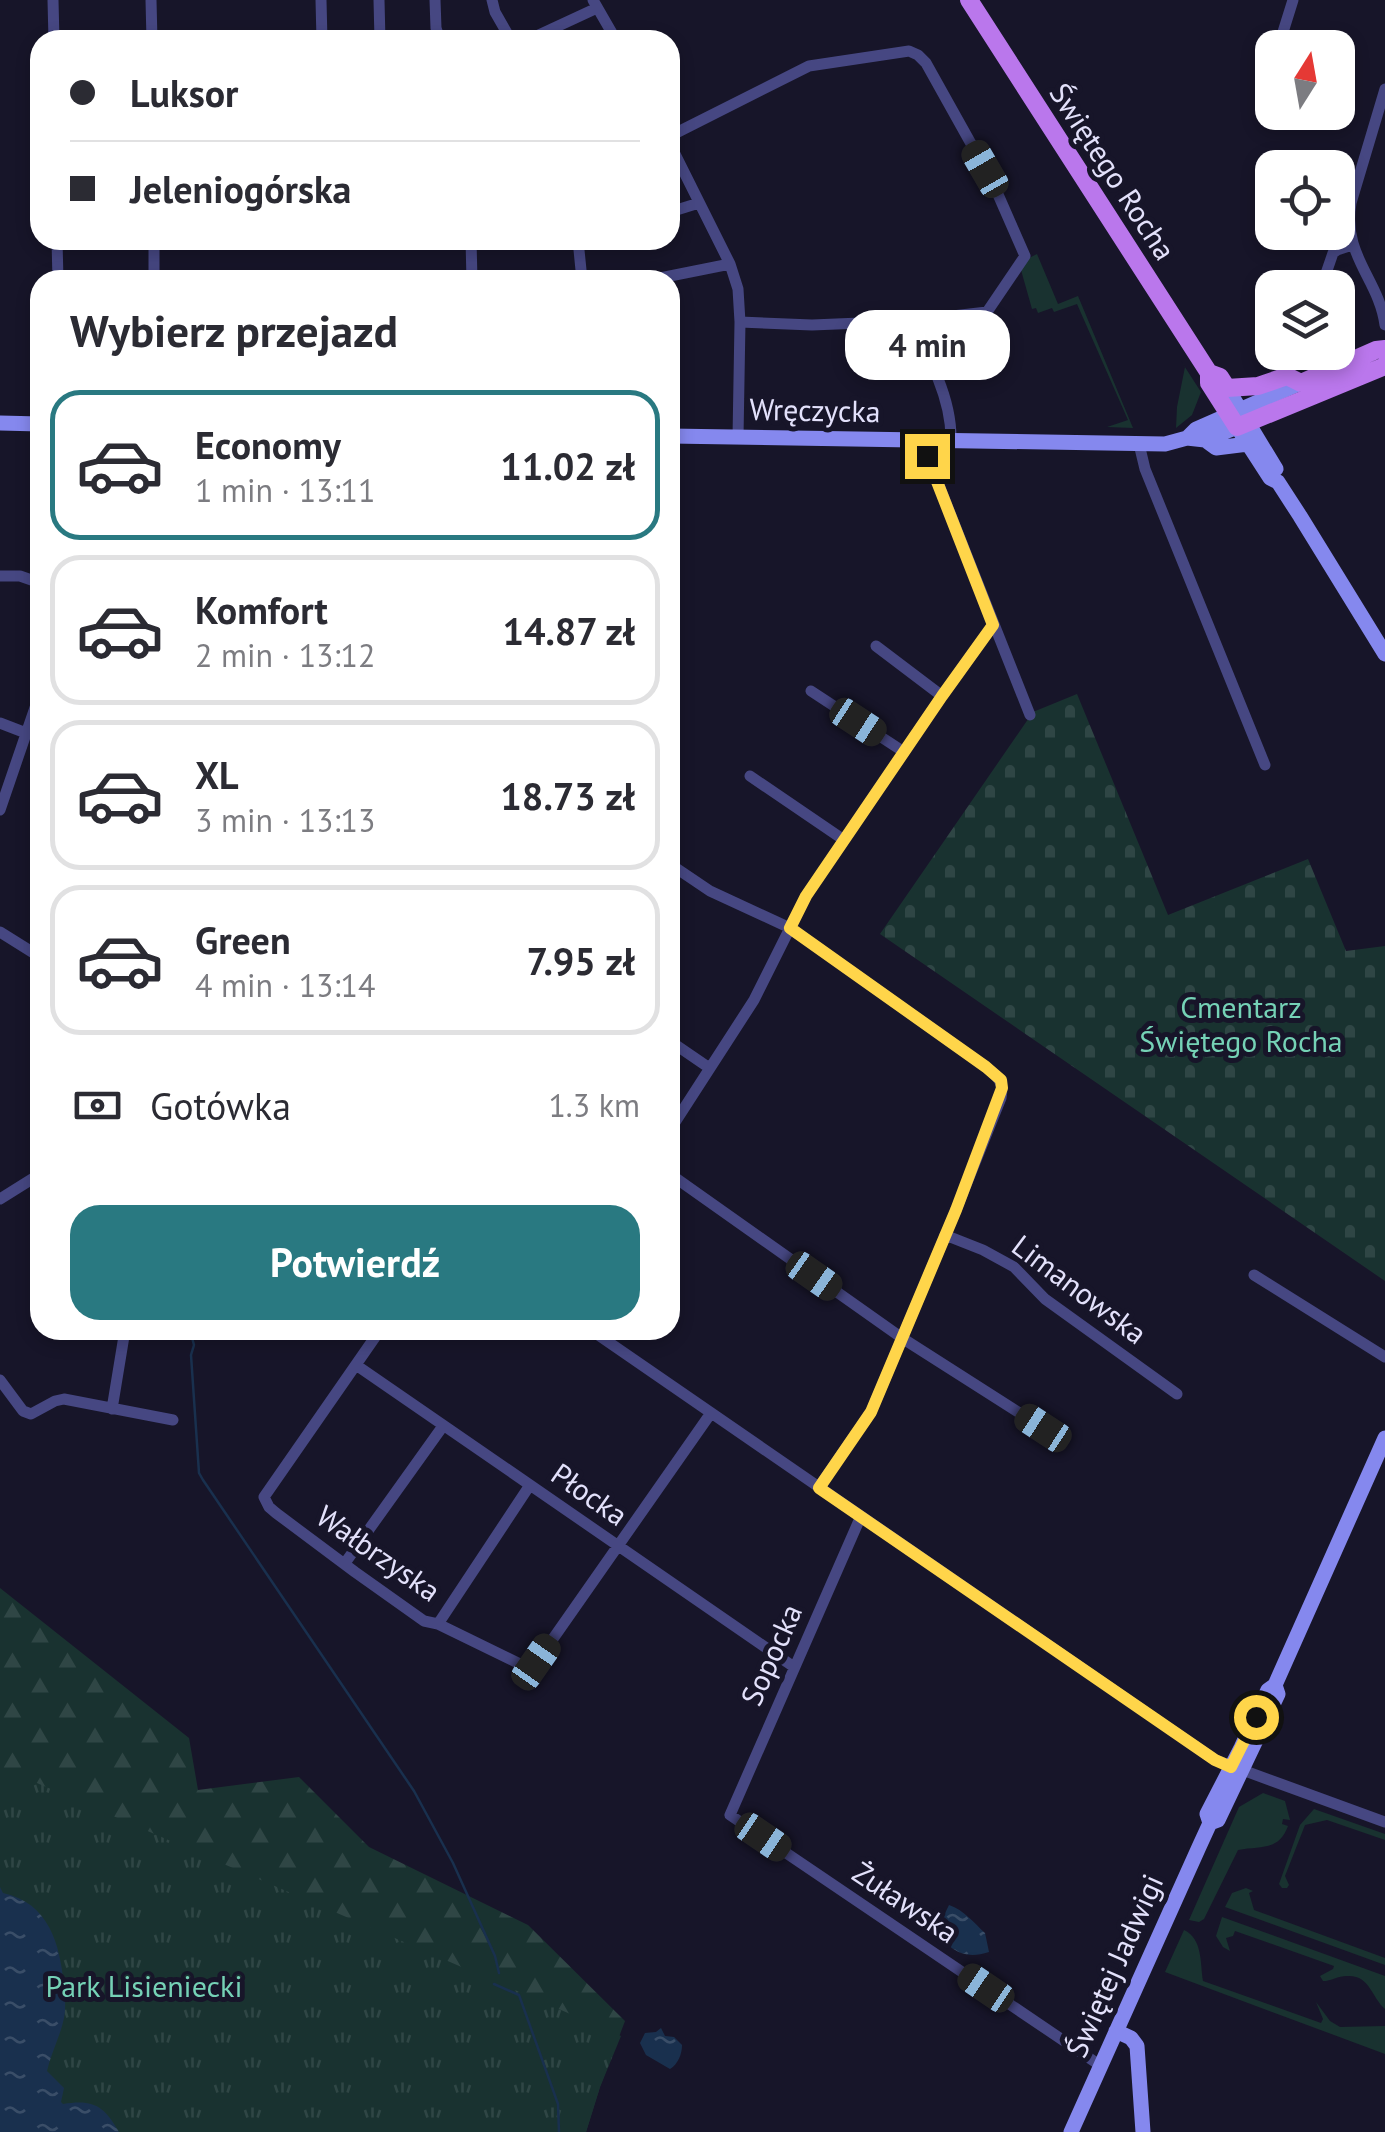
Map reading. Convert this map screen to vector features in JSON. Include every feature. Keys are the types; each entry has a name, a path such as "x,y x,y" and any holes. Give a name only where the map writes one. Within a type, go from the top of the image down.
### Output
{"main road":[{"name":"Świętego Rocha","path":"968,0 1209,373 1209,383 1278,473 1278,482 1385,654"},
{"path":"1241,424 1301,383 1385,348"},
{"path":"1241,424 1385,366"},
{"name":"Świętego Rocha","path":"1209,373 1220,376 1241,424"},
{"path":"1227,388 1258,386 1288,376 1301,383"},
{"path":"0,423 30,424"},
{"name":"Wręczycka","path":"680,436 1164,444 1187,438 1205,440 1241,424"},
{"name":"Wręczycka","path":"1187,438 1196,429 1241,424"},
{"name":"Świętej Jadwigi","path":"1072,2132 1210,1824 1218,1820 1237,1769 1278,1694 1275,1686 1385,1438"},
{"path":"1116,2031 1131,2038 1137,2046 1142,2132"}],"street":[{"path":"53,0 54,30"},
{"path":"151,0 152,30"},
{"path":"321,0 322,30"},
{"path":"379,0 380,30"},
{"path":"436,0 437,30"},
{"path":"492,0 506,30"},
{"path":"1284,30 1293,0"},
{"path":"547,30 595,4 610,30"},
{"path":"680,131 809,66 909,51 926,63 993,183 1025,256 987,312 909,321 812,325 740,322"},
{"path":"1355,190 1385,89"},
{"path":"680,164 738,288 738,437"},
{"path":"680,209 699,203"},
{"path":"1327,270 1333,254 1341,250"},
{"path":"1355,250 1384,313 1385,325"},
{"path":"680,274 730,264"},
{"path":"909,321 932,362 949,415 950,441"},
{"path":"924,440 1030,715"},
{"path":"1139,444 1145,469 1265,765"},
{"path":"0,576 30,580"},
{"path":"680,1113 754,1000 806,896 993,625"},
{"path":"876,646 942,696"},
{"path":"811,691 904,752"},
{"path":"0,810 30,722"},
{"path":"0,724 26,733"},
{"path":"750,776 844,840"},
{"path":"680,871 710,891 790,928 1001,1080 1000,1098 871,1412 819,1488"},
{"path":"0,932 30,951"},
{"path":"680,1048 708,1067"},
{"path":"0,1199 30,1180"},
{"path":"680,1181 902,1338 1043,1428"},
{"name":"Limanowska","path":"945,1235 1014,1267 1045,1298 1177,1394"},
{"path":"1254,1275 1385,1357"},
{"path":"112,1409 123,1340"},
{"path":"356,1365 373,1340"},
{"path":"605,1340 1215,1760 1385,1822"},
{"name":"Płocka","path":"356,1365 794,1667"},
{"name":"Wałbrzyska","path":"356,1365 264,1497 276,1514 424,1620 526,1668 536,1662 619,1546"},
{"path":"0,1380 23,1411 31,1414 64,1399 173,1420"},
{"path":"619,1546 711,1413"},
{"path":"345,1563 443,1426"},
{"path":"438,1624 530,1485"},
{"name":"Sopocka","path":"730,1815 860,1516"},
{"name":"Żuławska","path":"730,1815 1101,2066"}],"green space":[{"path":"1037,254 1058,304 1078,296 1133,428 1107,427 1128,420 1077,304 1054,312 1052,308 1038,313 1036,308 1032,309 1021,270 1027,259"},
{"path":"1185,367 1201,392 1192,415 1176,428 1177,407"},
{"name":"Cmentarz Świętego Rocha","path":"1077,694 1168,915 1308,859 1346,951 1385,946 1385,1281 880,934 1033,712"},
{"path":"0,1588 189,1738 198,1790 299,1777 369,1847 528,1925 625,2021 586,2132 0,1870"},
{"name":"Park Lisieniecki","path":"0,1767 621,2036 586,2132 0,2132"},
{"path":"1263,1793 1285,1801 1290,1820 1283,1819 1282,1824 1288,1826 1284,1834 1274,1844 1238,1850 1204,1919 1189,1920 1239,1807"},
{"path":"1314,1809 1385,1834 1385,1840 1327,1820 1305,1825 1285,1876 1289,1885 1282,1888 1279,1884 1300,1825"},
{"path":"1246,1888 1253,1891 1249,1893 1254,1910 1385,1958 1385,1965 1225,1907 1232,1893"},
{"path":"1222,1917 1385,1976 1385,2009 1356,1977 1323,1981 1320,1976 1334,1966 1235,1931 1226,1938 1230,1951 1216,1936"},
{"path":"1184,1930 1198,1945 1203,1981 1321,2023 1316,2002 1330,2021 1340,2027 1385,2026 1385,2054 1165,1972"}],"water":[{"path":"0,1887 3,1893 19,1898 41,1916 59,1955 65,2014 47,2071 64,2088 61,2102 97,2106 119,2132 0,2132"},
{"path":"949,1905 985,1933 989,1952 960,1952 935,1934"},
{"path":"661,2028 665,2036 674,2037 682,2045 679,2058 670,2069 646,2055 640,2043 645,2033"}],"waterway":[{"path":"193,1340 199,1473 414,1791 453,1863 499,1973"},
{"path":"494,1984 519,1995 558,2104 559,2132"}],"route":[{"path":"927,456 993,625 806,896 790,928 986,1067 1001,1080 1002,1088 956,1210 871,1412 819,1488 1215,1760 1231,1767 1256,1717"}]}
